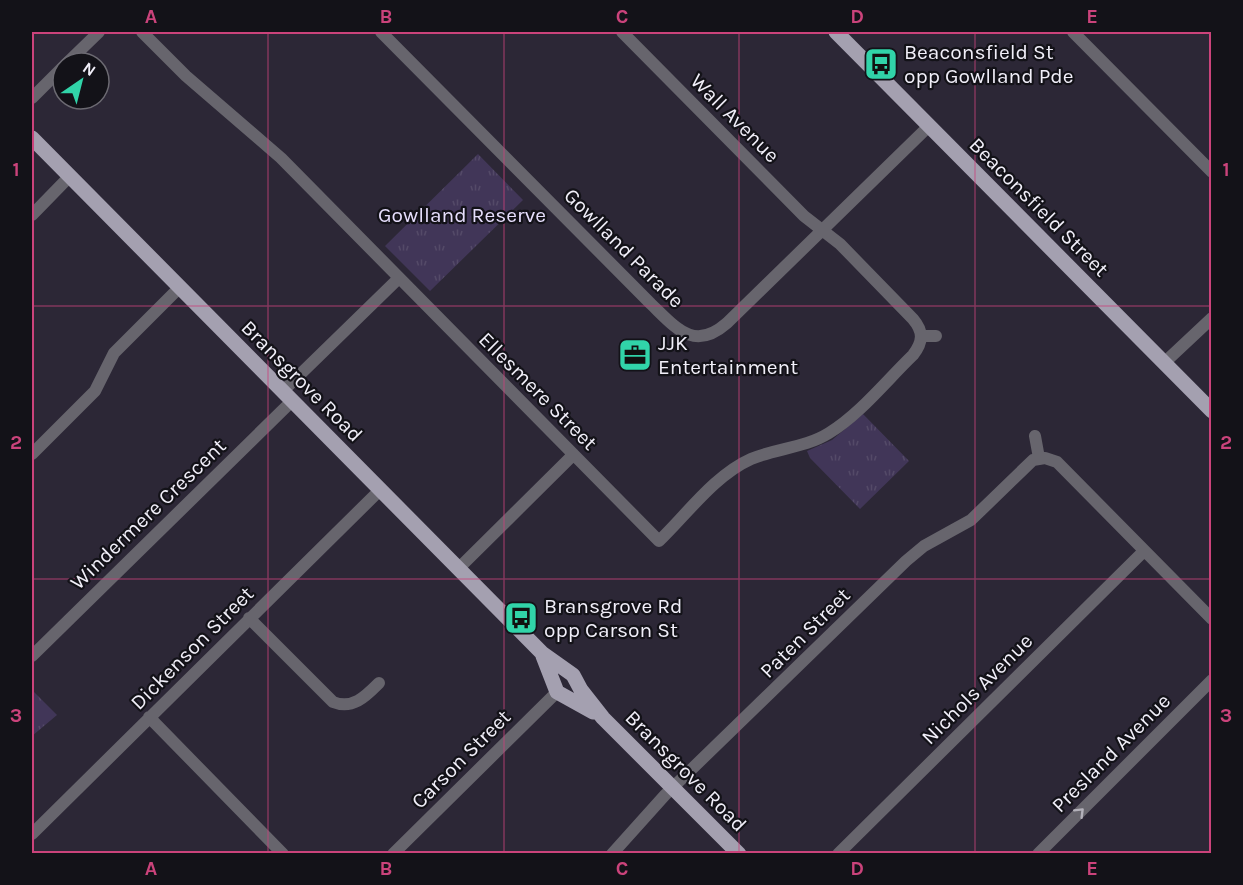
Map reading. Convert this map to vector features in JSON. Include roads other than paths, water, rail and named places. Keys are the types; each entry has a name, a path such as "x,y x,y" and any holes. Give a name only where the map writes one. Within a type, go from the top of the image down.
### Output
{"main road":[{"name":"Beaconsfield Street","path":"836,32 1212,411"},
{"name":"Bransgrove Road","path":"32,138 542,654 573,677 603,718 739,854"},
{"name":"Bransgrove Road","path":"542,654 558,689 603,718"},
{"path":"562,672 573,677 573,693 558,689 562,672"}],"street":[{"path":"79,51 99,32"},
{"name":"Ellesmere Street","path":"142,32 186,76 281,158 659,541 722,479 741,464 762,455 814,441 837,428 913,355 922,336"},
{"name":"Gowlland Parade","path":"381,32 651,304 689,336 703,336 721,328 929,126"},
{"name":"Wall Avenue","path":"622,32 804,216 822,230"},
{"path":"1073,32 1212,172"},
{"path":"32,98 51,79"},
{"path":"32,215 70,177"},
{"path":"822,230 840,244 913,319 921,329 922,336 936,336"},
{"name":"Windermere Crescent","path":"32,656 288,396 399,278"},
{"path":"32,454 95,391 114,353 179,288"},
{"path":"1164,363 1212,318"},
{"path":"1035,436 1039,458 1057,462 1212,620"},
{"path":"459,568 573,455"},
{"name":"Paten Street","path":"612,854 636,825 910,556 971,520 1028,464 1039,458"},
{"name":"Dickenson Street","path":"32,834 380,490"},
{"name":"Nichols Avenue","path":"838,854 1144,551"},
{"path":"249,618 333,702 348,705 355,703 379,683"},
{"name":"Presland Avenue","path":"1038,854 1212,680"},
{"name":"Carson Street","path":"393,854 558,689"},
{"path":"149,717 283,854"}],"place":[{"name":"Beaconsfield St opp Gowlland Pde","path":"881,64"},
{"name":"JJK Entertainment","path":"635,355"},
{"name":"Bransgrove Rd opp Carson St","path":"521,618"}],"park label":[{"name":"Gowlland Reserve","path":"462,215"}]}
